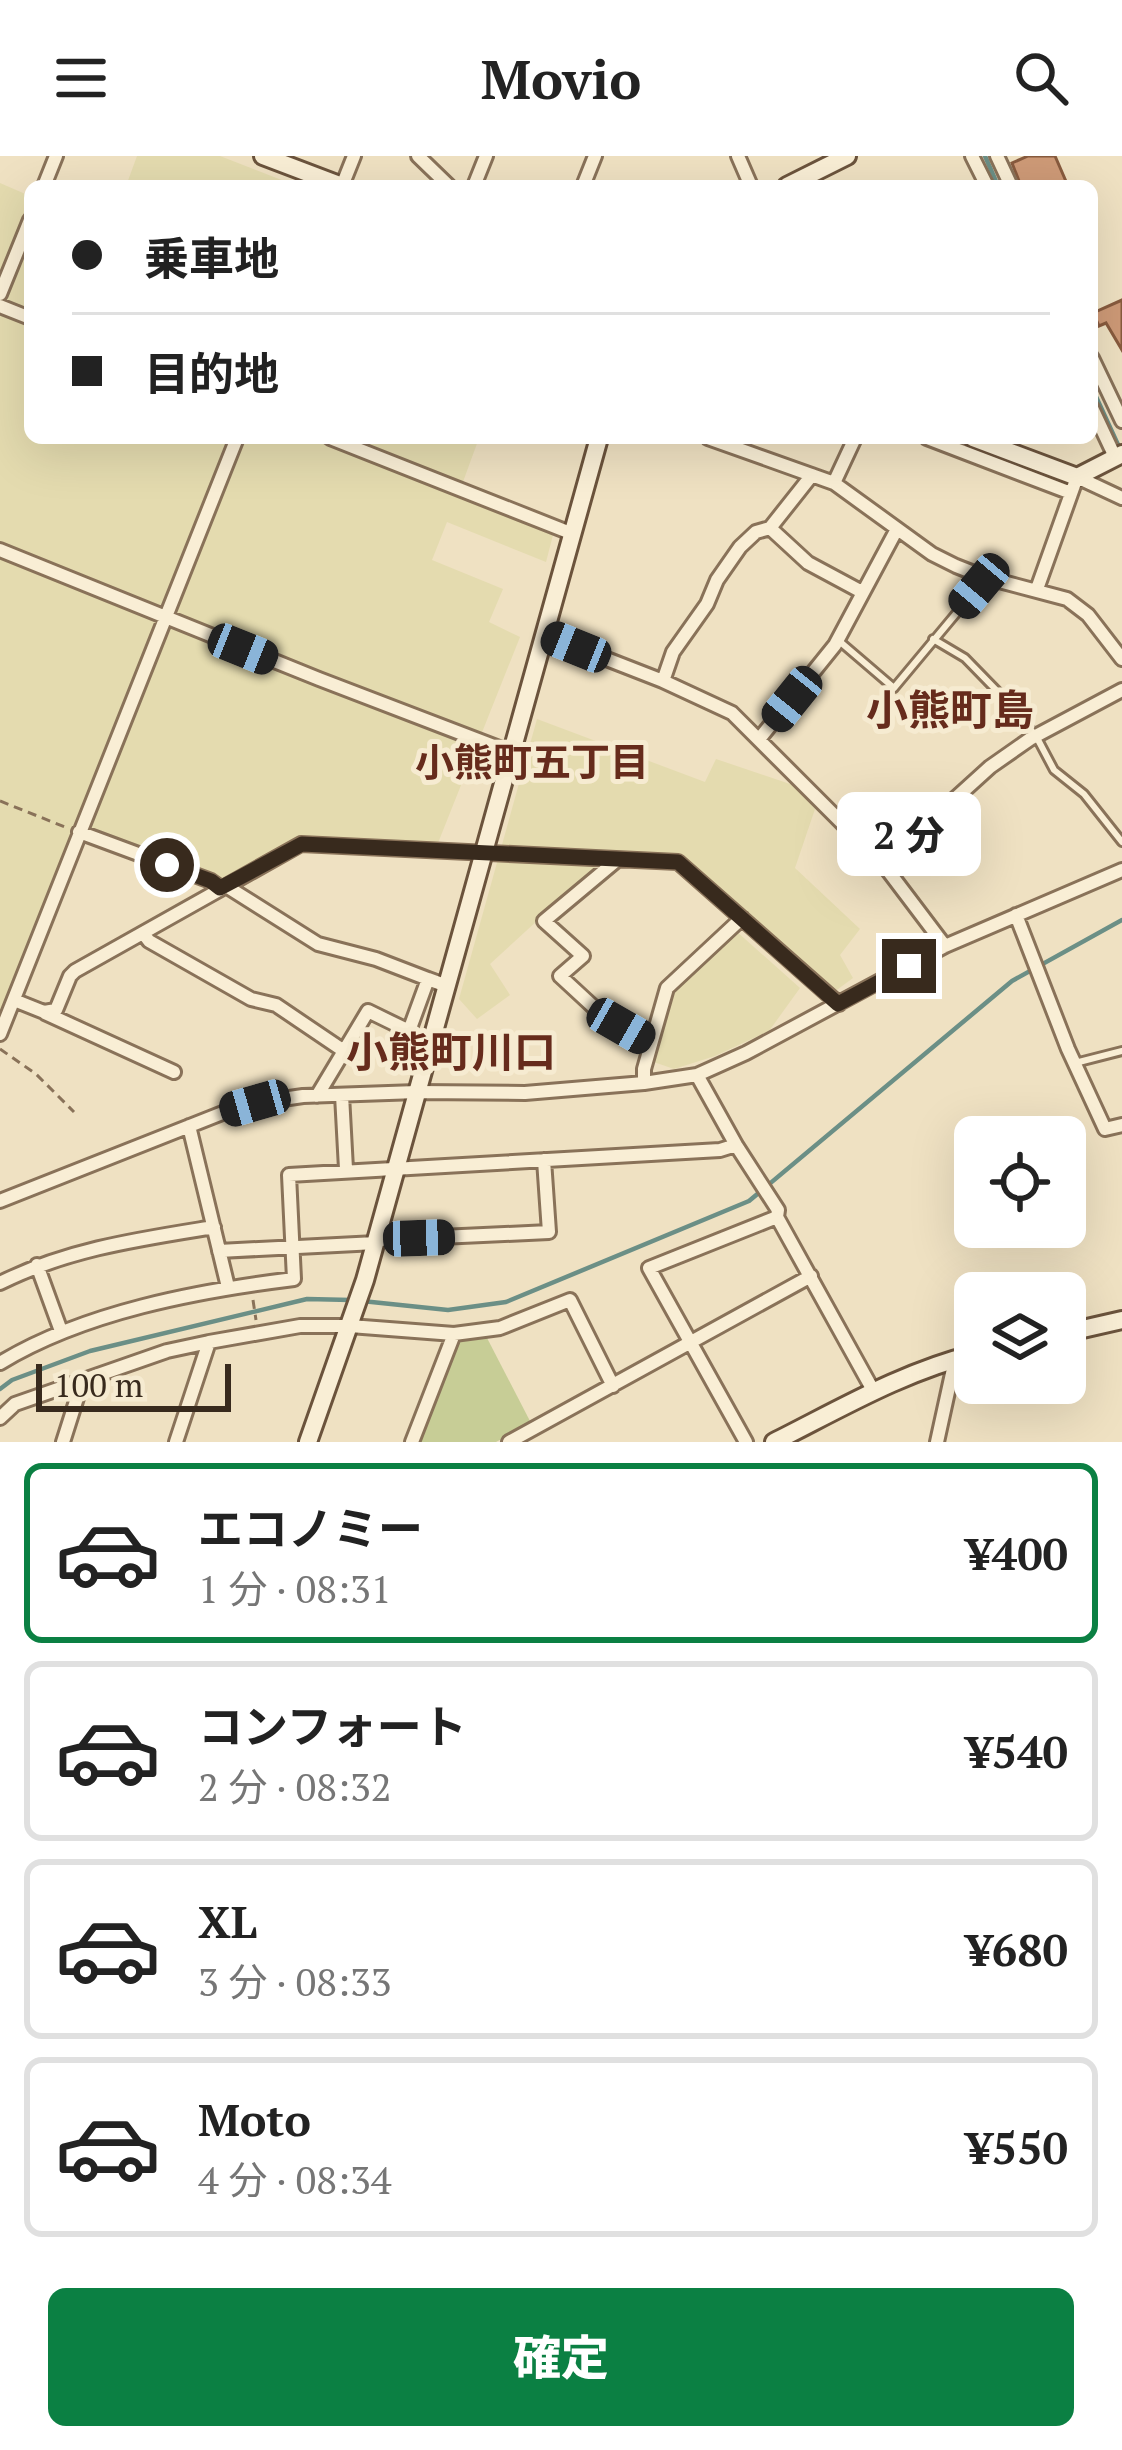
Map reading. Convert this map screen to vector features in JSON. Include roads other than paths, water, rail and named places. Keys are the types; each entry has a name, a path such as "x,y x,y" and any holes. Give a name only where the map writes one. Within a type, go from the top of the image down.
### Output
{"street":[{"path":"263,156 326,180"},
{"path":"418,156 443,180"},
{"path":"800,180 847,156"},
{"path":"0,294 24,235"},
{"path":"1098,371 1122,421"},
{"path":"1037,589 1074,485 1118,456 1098,419"},
{"path":"0,1034 236,444"},
{"path":"345,444 573,534"},
{"path":"308,1442 376,1241 597,444"},
{"path":"738,444 835,483 932,554 983,577 1067,599 1088,615 1122,659"},
{"path":"835,483 852,444"},
{"path":"968,444 1074,485 1122,498"},
{"path":"1001,444 1074,485"},
{"path":"663,681 673,652 740,547 756,532 770,528 812,475"},
{"path":"770,528 808,563 862,592"},
{"path":"760,738 838,640 897,529"},
{"path":"0,550 319,680 512,752"},
{"path":"545,635 732,713 884,864 945,946"},
{"path":"884,864 990,767 1122,690"},
{"path":"79,832 211,881 318,944 376,959 447,986"},
{"path":"44,1012 56,1010 75,971 302,844 678,862 838,1004"},
{"path":"618,859 544,921 583,956 560,976 599,1012 644,1039 650,1048"},
{"path":"0,1201 255,1103 417,1092 526,1094 697,1075 945,946 1122,870"},
{"path":"1016,915 1106,1129 1122,1125"},
{"path":"644,1083 667,988 742,918"},
{"path":"143,933 149,941 251,999 276,1005 344,1051"},
{"path":"317,1096 368,1011 409,1031 428,980"},
{"path":"14,1000 174,1072"},
{"path":"697,1075 874,1392"},
{"path":"342,1095 346,1169"},
{"path":"188,1126 228,1287"},
{"path":"0,1363 62,1331 207,1290 294,1279 289,1174 720,1150 736,1144"},
{"path":"219,1251 549,1232 544,1160"},
{"path":"746,1442 650,1268 776,1210"},
{"path":"0,1283 37,1264 102,1246 214,1227"},
{"path":"37,1264 62,1331"},
{"path":"509,1442 535,1436 613,1386 811,1276"},
{"path":"0,1418 15,1404 83,1379 209,1342 300,1326 352,1323 454,1334 500,1328 570,1300 613,1386"},
{"path":"1086,1328 1122,1320"},
{"path":"412,1442 454,1334"},
{"path":"176,1442 209,1342"},
{"path":"774,1442 952,1360 937,1442"},
{"path":"63,1442 83,1379"}],"lane":[{"path":"838,640 894,688 983,577"},
{"path":"933,639 965,658 1036,736 1054,770 1084,794 1122,842"},
{"path":"1075,1063 1122,1051"}],"waterway":[{"path":"985,156 995,180"},
{"path":"1098,401 1120,449"},
{"path":"965,444 1060,482"},
{"path":"362,1301 448,1310 506,1302 749,1201 1012,981 1122,920"},
{"path":"0,1389 12,1380 90,1351 307,1299 351,1300"}],"district":[{"name":"小熊町島","path":"950,710"},
{"name":"小熊町五丁目","path":"532,762"},
{"name":"小熊町川口","path":"451,1052"}]}
